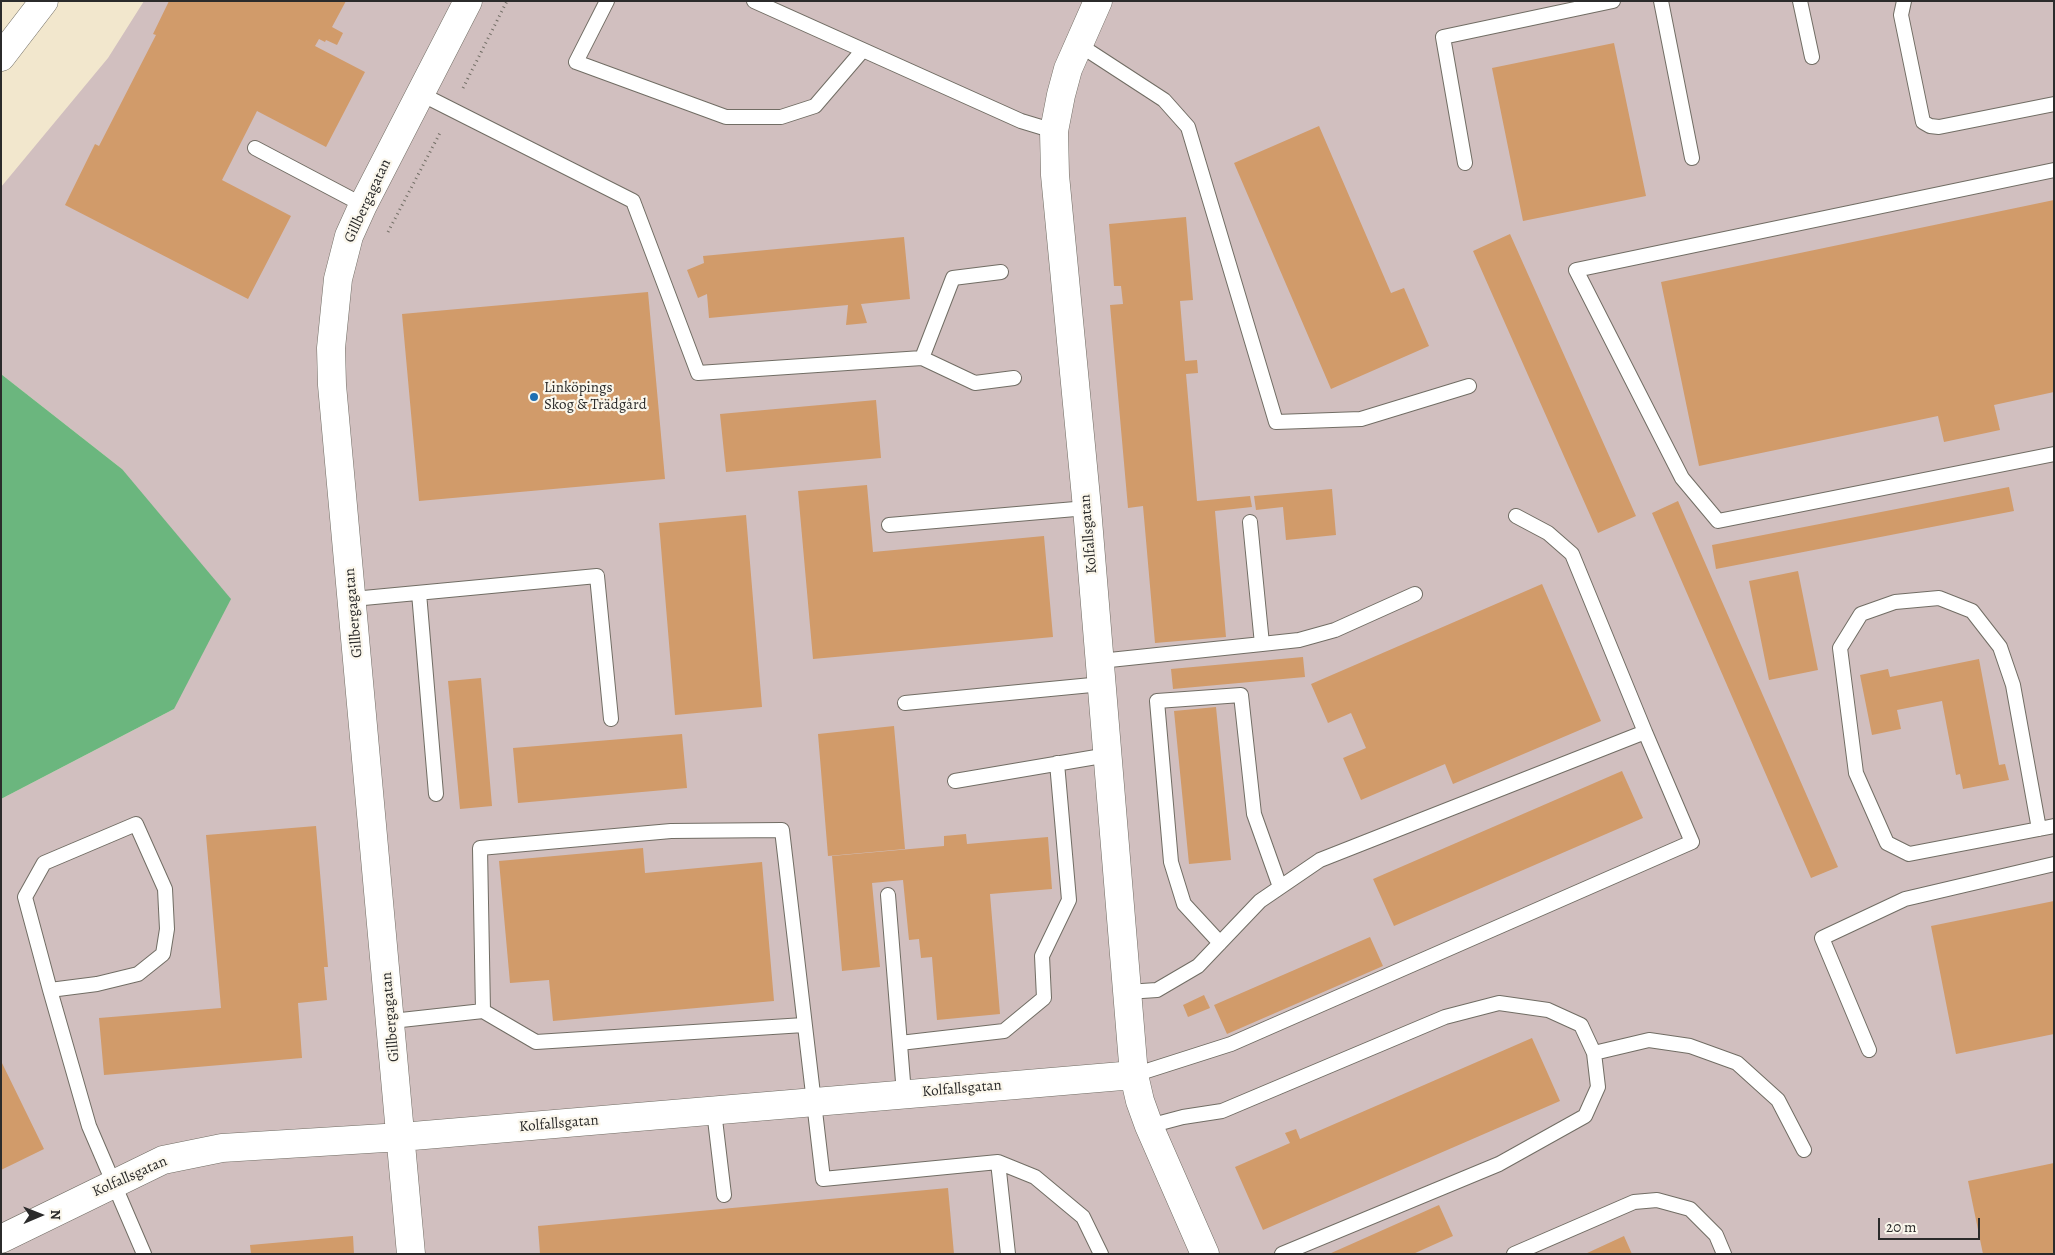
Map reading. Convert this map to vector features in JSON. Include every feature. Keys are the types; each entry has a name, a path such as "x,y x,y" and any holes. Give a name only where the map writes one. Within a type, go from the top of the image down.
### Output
{"street":[{"path":"1,57 44,1"},
{"name":"Gillbergagatan","path":"411,1254 392,1021 332,385 331,348 338,279 349,236 363,205 468,1"},
{"name":"Kolfallsgatan","path":"1098,1 1078,44 1061,95 1054,131 1055,175 1087,508 1134,1075 1140,1101 1149,1126 1205,1254"},
{"name":"Kolfallsgatan","path":"1,1240 163,1160 222,1148 401,1137 1134,1075"}],"lane":[{"path":"607,1 576,62 726,117 781,117 815,106 863,50"},
{"path":"754,1 1021,121 1054,131"},
{"path":"1465,163 1443,37 1554,7 1613,1"},
{"path":"1661,1 1692,158"},
{"path":"1800,1 1812,57"},
{"path":"1904,1 1901,15 1923,122 1930,126 1939,127 2054,104"},
{"path":"1078,44 1164,100 1188,127 1276,422 1361,418 1469,386"},
{"path":"421,94 633,201 698,373 922,358 975,382 1014,378"},
{"path":"255,148 363,205"},
{"path":"2054,170 1576,270 1682,478 1718,521 2054,454"},
{"path":"922,358 953,278 1001,272"},
{"path":"889,525 1087,508"},
{"path":"1134,1075 1231,1044 1692,842 1572,554 1548,533 1516,516"},
{"path":"1250,522 1262,644"},
{"path":"353,599 598,576 611,719"},
{"path":"419,593 436,794"},
{"path":"905,703 1262,644 1298,640 1335,630 1415,594"},
{"path":"2039,829 2013,684 2000,647 1972,611 1940,598 1894,602 1861,614 1840,648 1856,773 1887,843 1909,854 2039,829 2054,826"},
{"path":"1220,943 1184,904 1171,862 1157,701 1241,695 1254,814 1280,887"},
{"path":"1127,992 1157,990 1198,966 1260,902 1320,860 1645,732"},
{"path":"955,781 1108,755"},
{"path":"900,1043 1004,1031 1044,998 1042,956 1069,900 1056,764"},
{"path":"50,990 97,984 138,974 163,954 167,929 166,889 136,824 44,863 25,897 50,990 89,1126 112,1184 144,1254"},
{"path":"483,1011 480,848 671,831 782,830 823,1179 998,1162 1035,1177 1083,1218 1102,1254"},
{"path":"1869,1050 1822,938 1905,899 2054,864"},
{"path":"888,895 904,1094"},
{"path":"1149,1126 1183,1117 1222,1111 1445,1017 1499,1004 1548,1010 1581,1025 1594,1053 1598,1087 1585,1116 1499,1164 1282,1254"},
{"path":"392,1021 483,1011 536,1042 804,1026"},
{"path":"1594,1053 1650,1040 1690,1046 1736,1063 1778,1100 1804,1150"},
{"path":"714,1110 724,1195"},
{"path":"998,1162 1008,1254"},
{"path":"1514,1254 1634,1202 1657,1200 1690,1209 1716,1235 1724,1254"}],"shaded area":[{"path":"144,1 2054,1 2054,1254 1,1254 1,799 174,709 122,469 1,374 1,187 108,58"}],"green space":[{"path":"1,374 122,469 231,599 174,709 1,799"}],"building":[{"path":"169,1 346,1 332,27 343,33 337,45 319,39 315,46 365,72 326,147 257,111 222,180 291,216 248,299 65,205 95,144 99,146 156,35 153,34"},
{"path":"1614,43 1646,196 1523,221 1492,68"},
{"path":"1319,126 1391,293 1404,288 1429,346 1331,389 1234,163"},
{"path":"2054,200 2054,392 1994,405 2000,430 1944,442 1938,416 1699,466 1661,282"},
{"path":"1186,217 1193,300 1180,301 1185,361 1197,360 1198,373 1186,374 1197,501 1250,496 1252,507 1215,511 1226,637 1155,643 1143,506 1128,508 1110,305 1123,304 1121,286 1114,286 1109,224"},
{"path":"1510,234 1636,516 1598,533 1473,251"},
{"path":"904,237 910,299 861,304 867,323 846,325 848,305 709,318 707,294 698,298 687,270 704,263 703,256"},
{"name":"Linköpings Skog & Trädgård","path":"648,292 665,479 419,501 402,314"},
{"path":"876,400 881,458 726,472 720,414"},
{"path":"867,485 873,552 1044,536 1053,637 813,659 798,491"},
{"path":"2009,487 2014,511 1716,569 1712,545"},
{"path":"1332,489 1336,535 1286,540 1283,507 1256,510 1254,496"},
{"path":"1678,501 1838,867 1811,878 1652,513"},
{"path":"746,515 762,707 675,715 659,523"},
{"path":"1798,571 1818,670 1769,680 1749,581"},
{"path":"1542,584 1601,721 1453,784 1445,764 1361,800 1343,758 1366,748 1351,713 1328,723 1311,684"},
{"path":"1303,657 1305,677 1173,689 1171,669"},
{"path":"1979,659 1999,765 2005,764 2009,780 1963,789 1960,774 1956,775 1942,701 1897,710 1901,729 1872,735 1860,675 1888,669 1890,677"},
{"path":"481,678 492,806 460,809 448,681"},
{"path":"1216,707 1231,860 1189,864 1174,711"},
{"path":"894,726 905,849 828,856 818,734"},
{"path":"682,734 687,788 518,803 513,748"},
{"path":"1622,771 1643,818 1394,926 1373,879"},
{"path":"316,826 328,967 324,967 327,1000 298,1003 302,1058 104,1075 99,1018 221,1008 206,835"},
{"path":"966,834 967,844 1048,837 1052,889 990,894 1000,1014 937,1020 932,957 921,958 919,939 909,940 903,880 872,883 880,967 842,971 832,856 944,846 944,836"},
{"path":"643,848 645,873 762,862 774,1001 553,1021 549,980 510,983 499,861"},
{"path":"2054,901 2054,1034 1956,1054 1931,926"},
{"path":"1370,937 1383,966 1227,1034 1214,1005"},
{"path":"1204,995 1210,1008 1188,1017 1183,1005"},
{"path":"1532,1038 1560,1101 1263,1230 1235,1167 1290,1143 1285,1133 1296,1129 1300,1139"},
{"path":"1,1061 44,1149 1,1170"},
{"path":"2054,1163 2054,1254 1983,1254 1968,1181"},
{"path":"948,1188 954,1254 540,1254 538,1226"},
{"path":"1439,1205 1453,1236 1413,1254 1329,1254"},
{"path":"353,1236 354,1254 251,1254 250,1245"},
{"path":"1624,1236 1632,1254 1585,1254"}],"place":[{"name":"Linköpings Skog & Trädgård","path":"534,397"}]}
